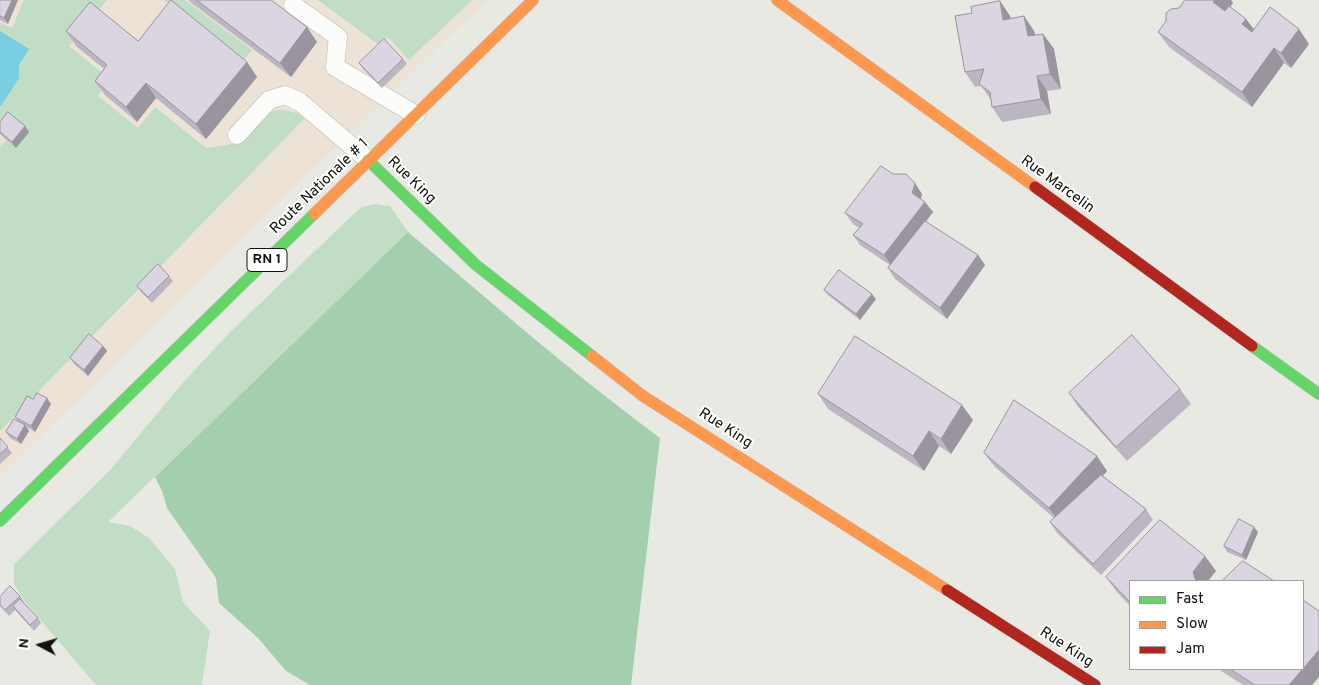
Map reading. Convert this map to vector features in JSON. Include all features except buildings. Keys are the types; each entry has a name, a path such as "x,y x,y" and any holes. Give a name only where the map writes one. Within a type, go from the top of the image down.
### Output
{"street":[{"name":"Route Nationale # 1","path":"0,521 533,0"},
{"name":"Rue Marcelin","path":"776,0 1319,394"},
{"name":"Rue King","path":"368,160 476,265 643,396 1095,685"}],"lane":[{"path":"293,6 338,37 334,67 416,115"},
{"path":"237,135 269,100 285,95 300,102 368,160"}],"shaded area":[{"path":"0,0 486,0 0,476"}],"green space":[{"path":"24,0 107,0 69,46 111,80 98,96 138,128 155,107 206,148 240,143 261,119 275,111 293,112 305,118 0,431 0,146 7,140 0,134 0,23 12,28"},
{"path":"164,0 185,0 252,50 241,63"},
{"path":"318,0 472,0 409,60 388,37 379,45"},
{"path":"374,204 390,206 408,232 108,522 130,526 149,538 175,569 183,602 210,631 202,685 96,685 25,602 14,584 14,564 110,470 180,386 229,333 360,208"},
{"path":"408,232 563,363 660,438 631,685 310,685 286,671 258,638 219,603 216,578 167,508 155,477"}],"water":[{"path":"0,31 29,49 19,65 19,78 1,106 0,105"}],"traffic: fast":[{"path":"368,160 476,265 592,356"},
{"path":"0,521 314,214"},
{"path":"1252,346 1319,394"}],"traffic: slow":[{"path":"314,214 533,0"},
{"path":"777,0 1035,187"},
{"path":"592,356 643,396 947,590"}],"traffic: jam":[{"path":"1035,187 1252,346"},
{"path":"947,590 1095,685"}]}
